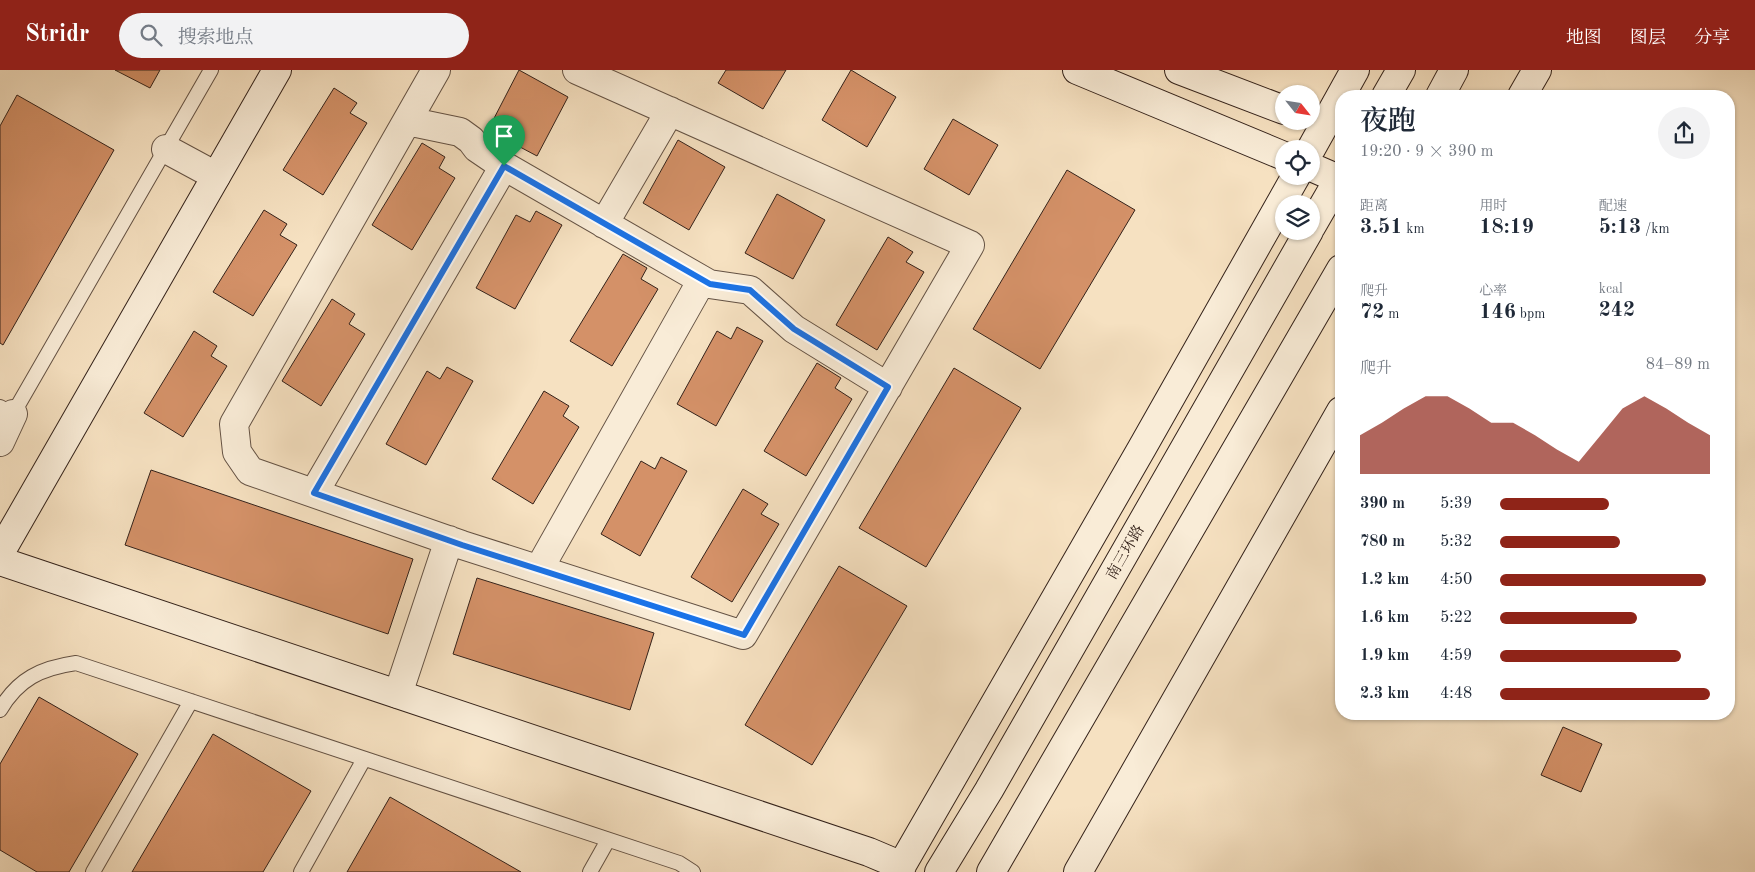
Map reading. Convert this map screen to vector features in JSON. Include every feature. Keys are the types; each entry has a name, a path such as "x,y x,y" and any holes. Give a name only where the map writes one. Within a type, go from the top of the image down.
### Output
{"street":[{"path":"0,553 276,70"},
{"path":"436,70 234,424 237,452 250,471 450,540 744,635 970,245 578,70"},
{"path":"1077,70 1275,152"},
{"path":"1179,70 1275,107"},
{"path":"1344,90 1355,70"},
{"path":"1389,90 1401,70"},
{"path":"1443,90 1454,70"},
{"path":"1525,90 1537,70"},
{"path":"1322,132 1335,108"},
{"path":"604,224 670,111"},
{"path":"407,121 460,132 471,140 477,148 504,166 702,280 710,284 750,290 794,329 888,387"},
{"path":"166,149 216,176"},
{"path":"314,493 504,166"},
{"path":"1320,171 1335,176"},
{"path":"0,561 850,845 900,869 1291,185"},
{"path":"1320,212 1335,187"},
{"name":"南三环路","path":"939,872 994,782 1304,240"},
{"path":"990,872 1335,279"},
{"path":"539,569 702,280"},
{"path":"0,442 6,411"},
{"path":"1078,872 1335,422"},
{"path":"398,694 450,540"}],"lane":[{"path":"6,411 166,149 211,70"},
{"path":"0,710 9,694 27,678 54,666 76,663 680,864 693,872"},
{"path":"93,872 191,701"},
{"path":"301,872 364,759"},
{"path":"590,872 608,840"}],"building":[{"path":"115,70 160,70 150,88"},
{"path":"519,70 568,97 537,156 488,130"},
{"path":"726,70 786,70 763,109 718,83"},
{"path":"851,70 896,97 867,147 822,120"},
{"path":"334,88 357,103 350,113 367,123 323,195 283,170"},
{"path":"17,95 114,150 3,345 0,343 0,126"},
{"path":"953,119 998,145 969,195 924,169"},
{"path":"678,140 725,167 689,230 643,203"},
{"path":"422,143 445,157 439,168 455,178 412,250 372,225"},
{"path":"1067,170 1135,210 1040,369 973,329"},
{"path":"777,194 825,220 793,279 745,253"},
{"path":"264,210 287,224 280,235 297,245 253,316 213,292"},
{"path":"536,211 562,225 515,309 476,288 516,215 530,222"},
{"path":"888,237 913,252 906,262 924,272 877,350 836,325"},
{"path":"623,254 647,268 641,279 658,289 612,366 570,341"},
{"path":"332,299 355,314 349,324 365,334 321,406 282,381"},
{"path":"737,327 763,341 716,426 677,404 717,331 731,339"},
{"path":"194,331 217,346 211,356 227,366 183,437 144,413"},
{"path":"817,363 841,378 835,388 852,399 806,476 764,451"},
{"path":"447,367 473,381 426,465 386,444 427,371 440,379"},
{"path":"954,368 1021,408 926,567 859,528"},
{"path":"544,391 569,406 563,416 579,427 533,504 492,479"},
{"path":"661,457 687,471 640,556 601,534 641,461 655,469"},
{"path":"151,470 413,559 388,634 125,545"},
{"path":"743,489 768,504 761,514 779,524 732,602 691,577"},
{"path":"839,566 907,606 812,765 745,725"},
{"path":"477,578 654,633 630,710 453,654"},
{"path":"39,697 138,754 69,872 37,872 0,850 0,764"},
{"path":"1563,727 1602,744 1581,792 1541,775"},
{"path":"213,734 311,791 263,872 132,872"},
{"path":"390,797 521,872 347,872"}],"route":[{"path":"504,166 710,284 750,290 794,329 888,387 744,635 462,545 314,493 504,166"}]}
